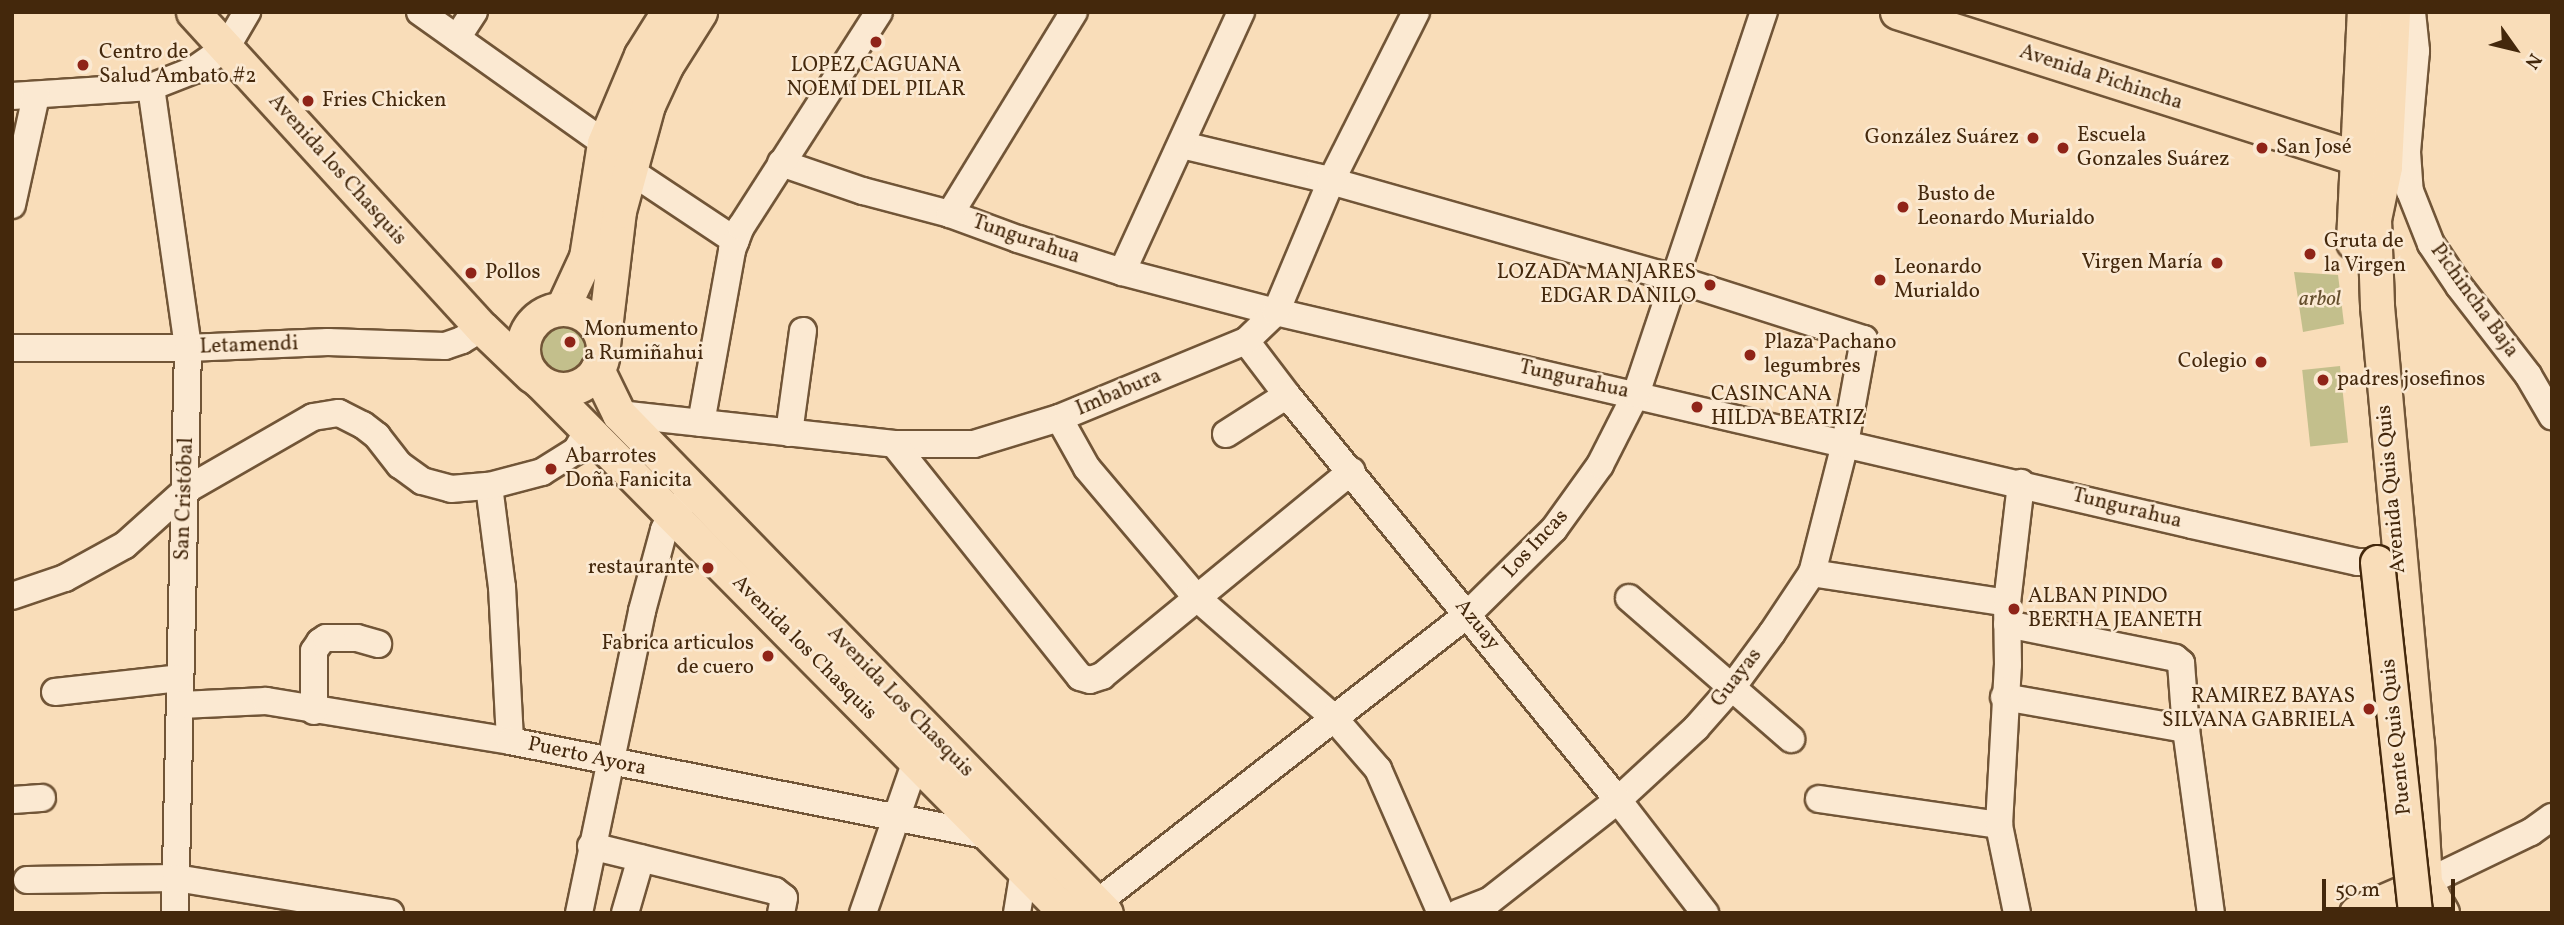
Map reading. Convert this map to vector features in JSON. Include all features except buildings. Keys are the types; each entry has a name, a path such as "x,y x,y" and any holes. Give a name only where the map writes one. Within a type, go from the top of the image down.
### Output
{"main road":[{"name":"Avenida los Chasquis","path":"193,12 482,328 537,380 990,836 1034,860"},
{"path":"668,12 641,55 604,142 586,257 550,314 529,328 523,352 537,380 567,390 590,379 600,357 619,211 629,170 648,105 666,66 700,12"},
{"name":"Avenida Pichincha","path":"1897,12 2371,162"},
{"name":"Avenida Quis Quis","path":"2364,12 2376,292 2416,730 2419,899"},
{"name":"Avenida Quis Quis","path":"2377,562 2353,259 2371,162 2393,12"},
{"path":"482,328 574,310 594,323 600,357 620,414 695,491"},
{"name":"Avenida Los Chasquis","path":"695,491 1034,860 1088,910"},
{"name":"Puente Quis Quis","path":"2377,562 2419,899"},
{"path":"2356,913 2419,899 2442,913"}],"street":[{"path":"12,205 24,96 151,87 194,70 226,48 247,12"},
{"path":"420,12 604,142 629,170 736,241"},
{"path":"457,38 474,12"},
{"path":"701,423 736,241 781,163 878,12"},
{"path":"950,214 1074,12"},
{"path":"1122,272 1241,12"},
{"name":"Imbabura","path":"620,414 894,444 974,444 1059,418 1246,341 1276,312 1331,181 1416,12"},
{"name":"Los Incas","path":"1088,910 1468,614 1554,529 1600,465 1636,394 1672,278 1764,12"},
{"name":"Pichincha Baja","path":"2412,12 2416,51 2407,152 2410,191 2431,244 2459,286 2528,375 2552,416"},
{"name":"San Cristóbal","path":"151,87 188,348 175,913"},
{"path":"1182,145 1331,181 1672,278"},
{"name":"Tungurahua","path":"781,163 863,191 950,214 1017,239 1122,272 1276,312 2358,562 2377,562"},
{"name":"Guayas","path":"1458,913 1493,907 1618,800 1696,727 1733,686 1812,573 1845,444 1864,339 1672,278"},
{"name":"Letamendi","path":"12,348 188,348 328,342 445,346 463,340 482,328"},
{"path":"789,433 803,331"},
{"name":"Azuay","path":"1246,341 1287,395 1352,471 1618,800 1705,913"},
{"path":"1226,434 1287,395"},
{"path":"12,596 65,578 125,545 186,490 313,417 339,413 377,436 400,465 422,481 451,489 489,486 542,472 576,451 587,430"},
{"path":"1059,418 1087,468 1196,597 1333,717 1378,769 1441,913"},
{"path":"894,444 1080,677 1090,680 1102,677 1352,471"},
{"path":"2017,913 1999,825 2004,697 2008,666 2007,613 2021,483"},
{"path":"489,486 502,587 510,741"},
{"path":"579,913 642,611 664,530 671,515 695,491"},
{"path":"1812,573 2007,613 2175,658 2181,663 2186,729 2211,913"},
{"path":"1629,598 1791,738"},
{"path":"313,711 314,650 320,642 326,638 357,638 378,644"},
{"path":"55,692 179,678"},
{"path":"2004,697 2186,729"},
{"name":"Puerto Ayora","path":"181,705 266,701 313,711 510,741 897,820 990,836"},
{"path":"863,913 916,761"},
{"path":"12,800 42,798"},
{"path":"1819,799 1999,825"},
{"path":"2419,899 2552,817"},
{"path":"592,846 775,891 783,905"},
{"path":"625,913 641,858"},
{"path":"1017,913 1034,860"},
{"path":"27,880 176,878 390,913"},
{"path":"2419,899 2452,913"}],"green space":[{"name":"arbol","path":"2294,272 2338,275 2344,324 2303,332"},
{"path":"557,315 578,317 596,335 584,376 575,382 562,384 532,360 528,346 540,325"},
{"path":"2340,366 2348,443 2310,447 2302,370"}],"place":[{"name":"LOPEZ CAGUANA NOEMI DEL PILAR","path":"876,42"},
{"name":"Centro de Salud Ambato #2","path":"83,65"},
{"name":"Fries Chicken","path":"308,101"},
{"name":"González Suárez","path":"2033,138"},
{"name":"Escuela Gonzales Suárez","path":"2063,148"},
{"name":"San José","path":"2262,148"},
{"name":"Busto de Leonardo Murialdo","path":"1903,207"},
{"name":"Gruta de la Virgen","path":"2310,254"},
{"name":"Virgen María","path":"2217,263"},
{"name":"Pollos","path":"471,273"},
{"name":"Leonardo Murialdo","path":"1880,280"},
{"name":"LOZADA MANJARES EDGAR DANILO","path":"1710,285"},
{"name":"Monumento a Rumiñahui","path":"570,342"},
{"name":"Plaza Pachano legumbres","path":"1750,355"},
{"name":"Colegio","path":"2261,362"},
{"name":"padres josefinos","path":"2323,380"},
{"name":"CASINCANA HILDA BEATRIZ","path":"1697,407"},
{"name":"Abarrotes Doña Fanicita","path":"551,469"},
{"name":"restaurante","path":"708,568"},
{"name":"ALBAN PINDO BERTHA JEANETH","path":"2014,609"},
{"name":"Fabrica articulos de cuero","path":"768,656"},
{"name":"RAMIREZ BAYAS SILVANA GABRIELA","path":"2369,709"}]}
